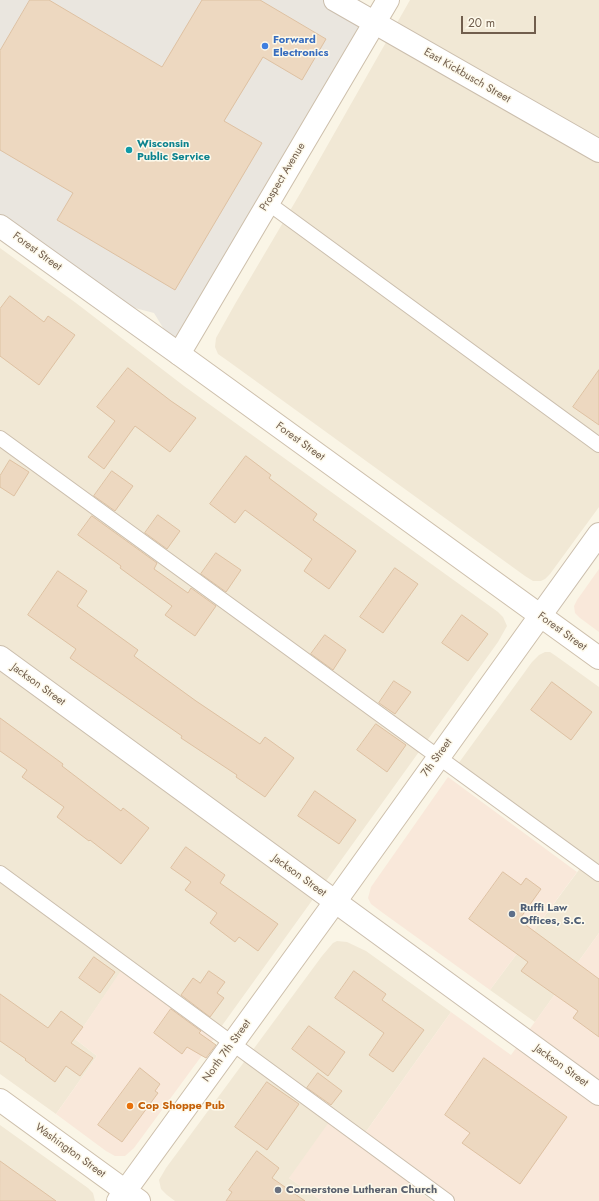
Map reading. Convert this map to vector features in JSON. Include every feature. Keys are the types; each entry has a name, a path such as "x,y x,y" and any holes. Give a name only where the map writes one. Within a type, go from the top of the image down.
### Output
{"street":[{"name":"East Kickbusch Street","path":"335,0 599,151"},
{"name":"Prospect Avenue","path":"179,354 388,0"},
{"name":"Forest Street","path":"0,226 599,658"},
{"name":"7th Street","path":"335,902 599,534"},
{"name":"Jackson Street","path":"0,657 599,1094"},
{"name":"North 7th Street","path":"128,1198 233,1043 335,902"},
{"name":"Washington Street","path":"0,1100 128,1198"}],"lane":[{"path":"268,203 599,445"},
{"path":"0,438 599,874"},
{"path":"0,873 447,1201"}],"shaded area":[{"path":"0,0 335,0 375,23 179,354 154,313 104,300 0,226"},
{"path":"410,0 599,0 599,507 550,574 541,581 533,581 525,576 218,354 215,347 216,338 235,304 301,192"},
{"path":"0,248 76,303 184,386 498,612 503,617 507,626 498,642 221,1027 130,959 75,1039 97,1056 56,1114 0,1074"},
{"path":"599,569 599,632 575,613 574,606"},
{"path":"545,652 550,652 599,687 599,933 535,1022 490,990 587,859 458,764 532,662 539,655"},
{"path":"448,777 577,872 490,990 371,904 368,898 371,887"},
{"path":"599,933 599,1201 456,1201 428,1181 420,1192 432,1201 322,1201 289,1178 329,1122 365,1133 451,1012 511,1055"},
{"path":"337,941 347,942 366,951 451,1012 365,1133 289,1178 322,1201 175,1201 161,1189 159,1180 166,1168 322,956 333,943"},
{"path":"122,969 214,1039 134,1148 125,1156 115,1156 56,1114 97,1056 75,1039"},
{"path":"0,1125 88,1188 93,1193 95,1201 0,1201"}],"building":[{"name":"Wisconsin Public Service","path":"30,0 49,0 162,67 202,0 260,0 326,39 302,80 263,57 224,121 262,143 175,290 57,220 73,193 0,150 0,51"},
{"path":"10,296 44,322 48,316 75,335 39,385 0,356 0,309"},
{"path":"128,368 196,418 170,452 135,426 104,469 88,457 115,421 97,407"},
{"path":"599,370 599,425 573,407"},
{"path":"246,456 271,475 269,478 317,514 313,520 356,551 329,589 304,571 312,559 245,510 235,523 210,504"},
{"path":"10,460 29,472 14,496 0,487 0,476"},
{"path":"112,471 133,486 115,511 94,496"},
{"path":"158,515 180,531 167,549 145,533"},
{"path":"92,516 157,563 154,569 188,593 191,588 216,606 195,636 165,615 172,606 78,535"},
{"path":"216,553 241,570 226,592 201,574"},
{"path":"395,568 418,584 383,633 360,617"},
{"path":"58,571 87,591 77,606 138,650 134,656 196,701 260,744 265,737 294,758 265,797 236,777 237,775 181,738 182,736 70,658 76,649 28,615"},
{"path":"462,615 488,634 468,661 442,643"},
{"path":"325,635 346,650 333,670 311,654"},
{"path":"394,681 411,692 395,714 379,703"},
{"path":"552,682 592,712 571,740 531,710"},
{"path":"0,718 63,764 62,766 121,811 123,808 149,828 121,864 57,817 64,807 22,777 27,770 0,751"},
{"path":"376,724 406,745 387,772 357,750"},
{"path":"315,791 356,820 339,844 298,816"},
{"path":"186,847 225,875 220,883 278,924 258,951 239,937 235,942 210,923 217,913 185,890 191,882 171,868"},
{"path":"503,872 521,885 526,878 541,889 519,920 599,979 599,1037 573,1018 578,1011 521,971 528,962 469,919"},
{"path":"94,957 115,972 100,993 79,978"},
{"path":"209,971 225,982 217,993 224,998 210,1017 181,995 193,978 200,983"},
{"path":"354,971 386,994 382,1000 424,1030 393,1072 369,1055 384,1033 335,998"},
{"path":"0,994 48,1028 61,1011 83,1027 71,1043 93,1058 80,1076 66,1066 55,1082 0,1041"},
{"path":"171,1009 201,1031 199,1033 216,1045 206,1058 187,1047 182,1054 154,1033"},
{"path":"309,1026 345,1052 328,1076 292,1049"},
{"path":"484,1058 567,1117 520,1184 462,1143 470,1133 445,1115"},
{"path":"140,1068 160,1084 155,1091 158,1093 122,1142 98,1125"},
{"path":"318,1073 342,1091 331,1105 307,1088"},
{"path":"267,1082 299,1104 267,1150 235,1127"},
{"path":"257,1151 279,1168 272,1178 305,1201 226,1201 232,1192 229,1190"},
{"path":"0,1161 56,1201 0,1201"}],"place":[{"name":"Forward Electronics","path":"265,46"},
{"name":"Wisconsin Public Service","path":"129,150"},
{"name":"Ruffi Law Offices, S.C.","path":"512,914"},
{"name":"Cop Shoppe Pub","path":"130,1106"},
{"name":"Cornerstone Lutheran Church","path":"278,1190"}]}
